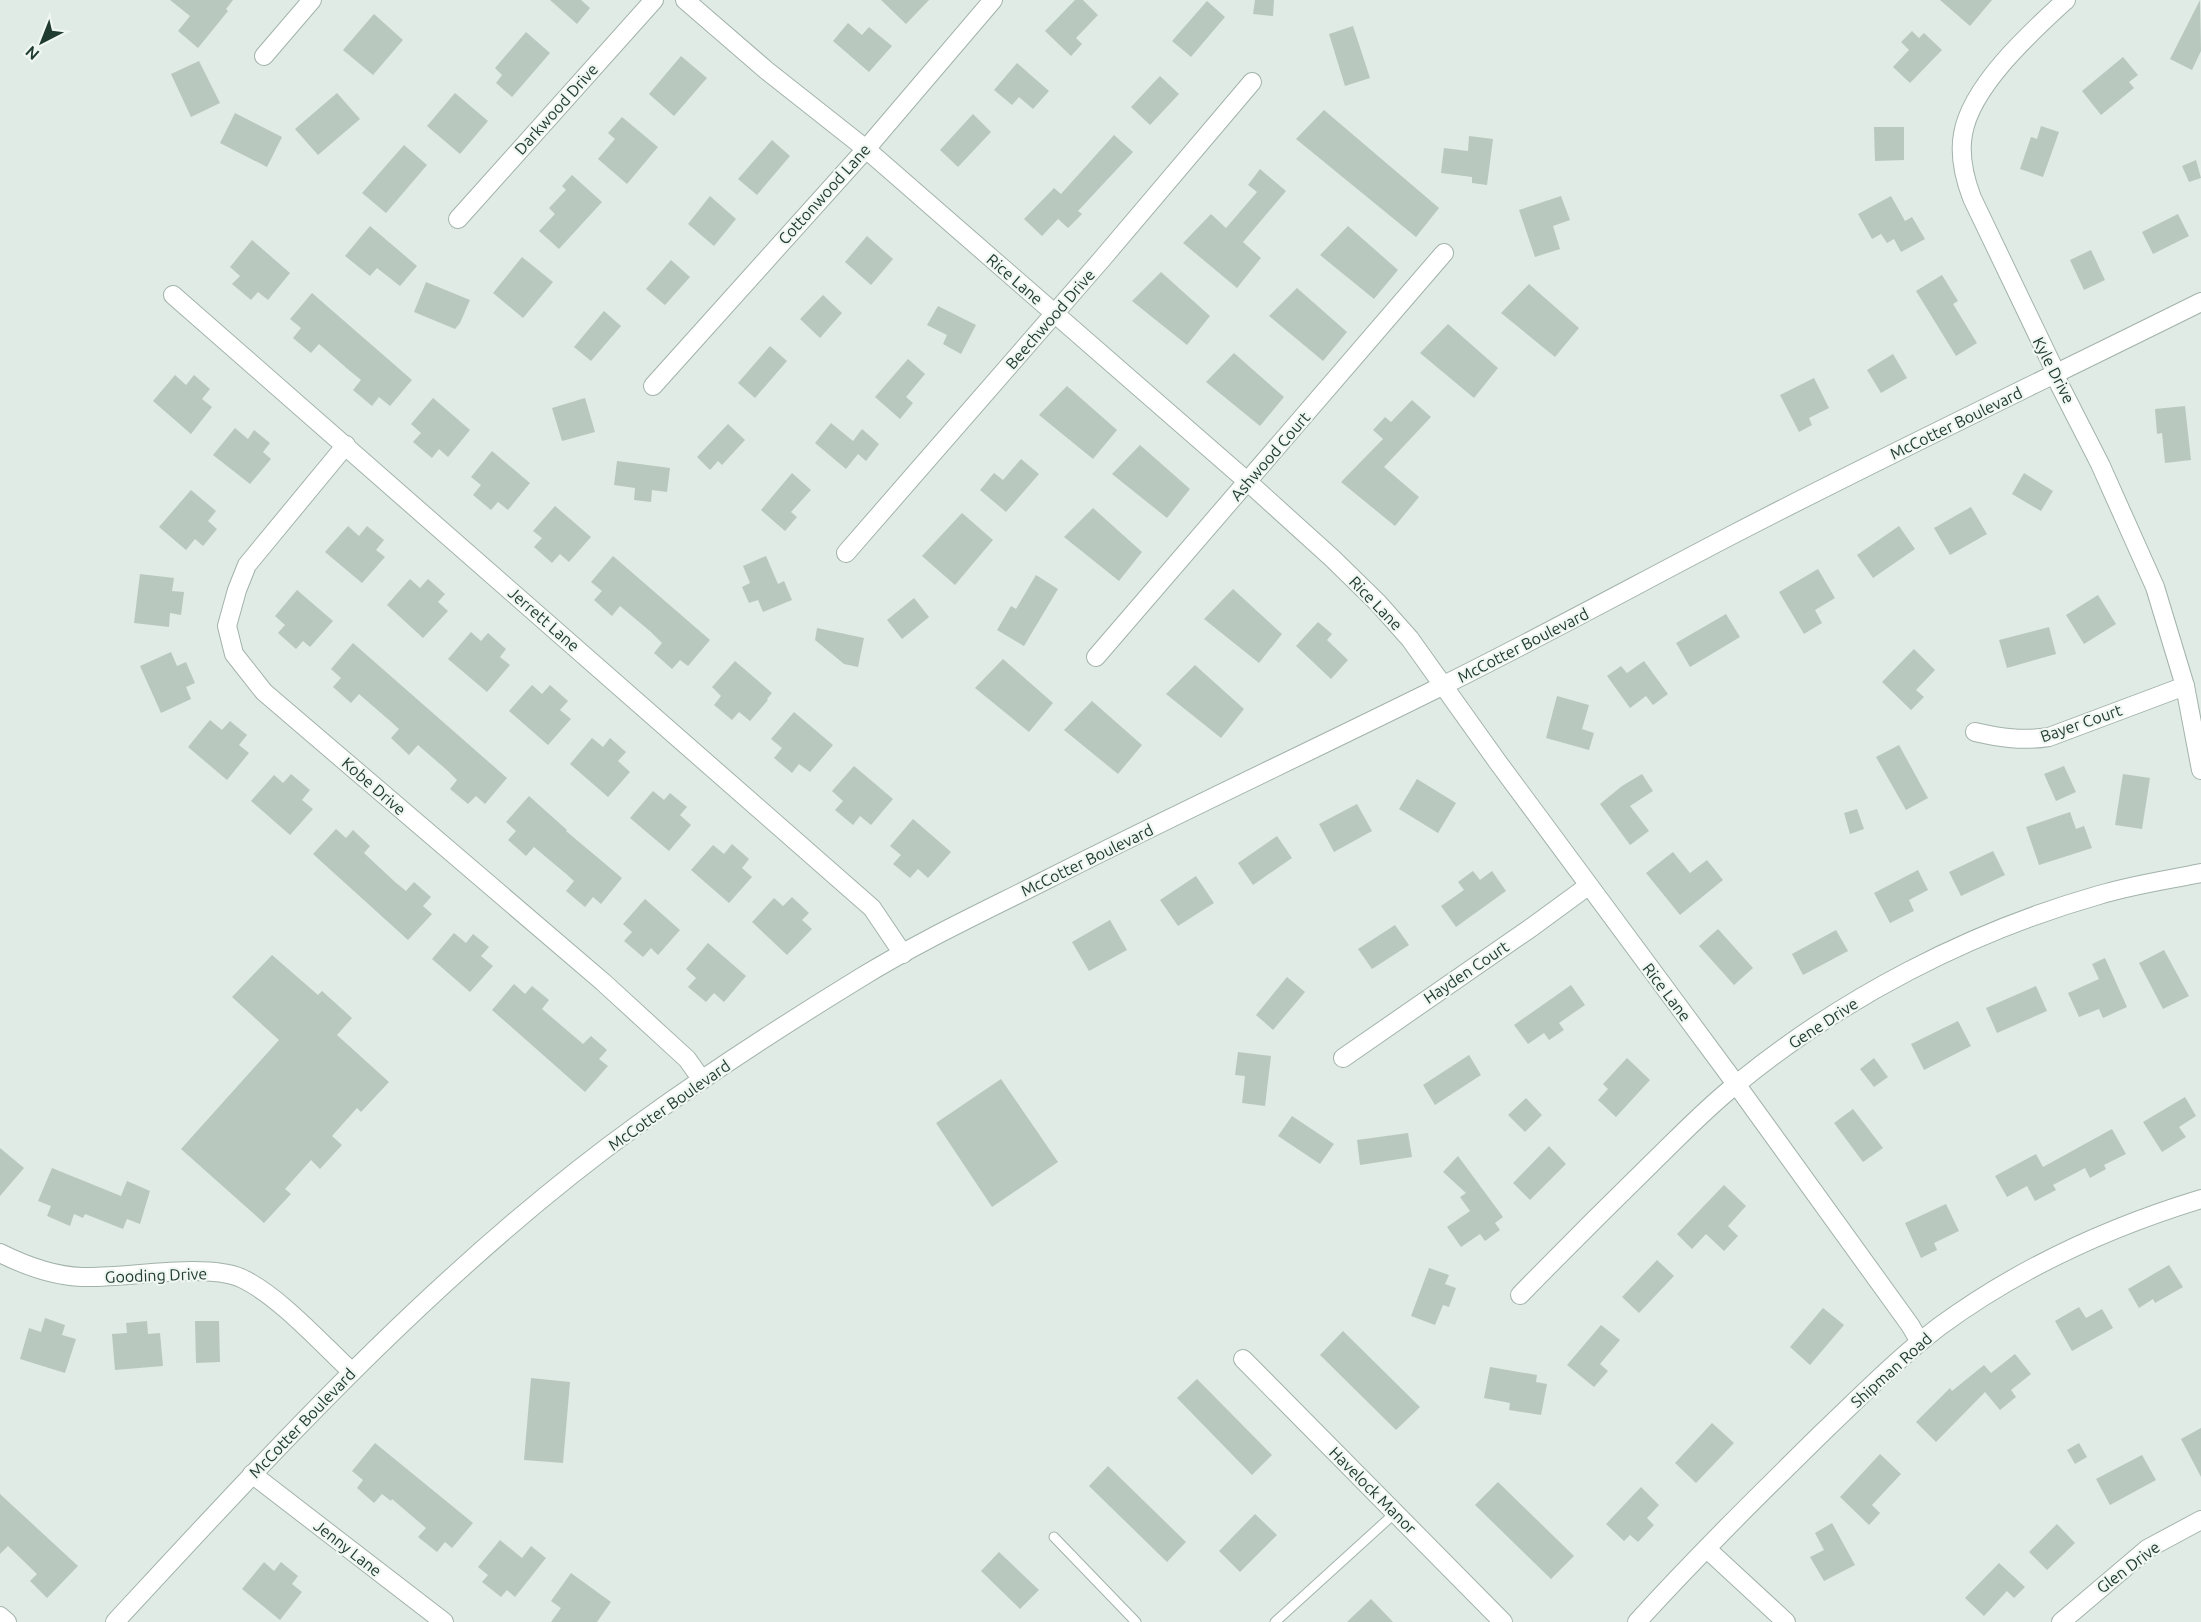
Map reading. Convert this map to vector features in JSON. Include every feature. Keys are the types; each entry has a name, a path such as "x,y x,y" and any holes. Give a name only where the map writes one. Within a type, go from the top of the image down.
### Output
{"street":[{"path":"264,56 312,0"},
{"name":"Darkwood Drive","path":"458,219 654,0"},
{"name":"Rice Lane","path":"685,0 766,70 866,149 1248,482 1378,603 1410,639 1444,685 1588,886 1736,1084 1920,1342"},
{"name":"Cottonwood Lane","path":"653,386 866,149 993,0"},
{"name":"Kyle Drive","path":"2066,0 2009,57 1979,94 1967,116 1962,134 1963,168 1972,198 2144,559 2173,642 2185,686 2201,770"},
{"name":"Beechwood Drive","path":"846,553 1252,82"},
{"name":"Ashwood Court","path":"1096,657 1444,254"},
{"name":"Jerrett Lane","path":"173,295 872,908 903,954"},
{"name":"McCotter Boulevard","path":"115,1622 318,1404 420,1306 525,1214 635,1127 702,1080 863,976 1106,850 1602,605 1727,537 2201,302"},
{"name":"Kobe Drive","path":"346,445 247,566 237,590 227,626 234,654 264,692 603,982 687,1059 702,1080"},
{"name":"Bayer Court","path":"1975,732 2009,739 2028,740 2049,737 2185,686"},
{"name":"Gene Drive","path":"1520,1295 1683,1132 1736,1084 1827,1019 1877,988 1929,961 1992,933 2072,903 2101,894 2201,873"},
{"name":"Hayden Court","path":"1343,1058 1588,886"},
{"name":"Shipman Road","path":"1637,1622 1832,1424 1920,1342 1974,1304 2039,1265 2124,1226 2201,1199"},
{"name":"Gooding Drive","path":"0,1253 30,1268 81,1277 207,1271 240,1278 271,1297 352,1372"},
{"name":"Havelock Manor","path":"1243,1359 1503,1622"},
{"name":"Jenny Lane","path":"252,1474 444,1622"},
{"name":"Glen Drive","path":"2061,1622 2147,1549 2201,1520"},
{"path":"1707,1549 1786,1622"},
{"path":"0,1616 7,1622"}],"lane":[{"path":"1275,1622 1395,1513"},
{"path":"1054,1537 1136,1622"}],"building":[{"path":"170,0 233,0 226,9 228,11 198,48 178,31 190,16"},
{"path":"550,0 581,0 590,8 577,24"},
{"path":"881,0 929,0 906,24"},
{"path":"1075,0 1083,0 1098,15 1076,38 1082,44 1071,56 1045,31"},
{"path":"1255,0 1274,0 1273,16 1253,14"},
{"path":"1940,0 1992,0 1970,26"},
{"path":"2200,0 2201,51 2192,70 2170,59"},
{"path":"1207,1 1225,17 1191,57 1172,41"},
{"path":"374,14 403,40 373,75 343,50"},
{"path":"848,23 862,35 869,27 892,46 869,72 833,41"},
{"path":"1353,26 1370,78 1345,86 1329,34"},
{"path":"1912,31 1919,38 1924,33 1942,50 1910,83 1893,67 1909,50 1901,42"},
{"path":"526,32 550,53 512,97 496,83 502,75 495,68"},
{"path":"681,56 707,78 674,116 649,94"},
{"path":"2123,57 2138,75 2129,82 2134,88 2101,115 2082,91"},
{"path":"199,61 220,103 191,117 171,74"},
{"path":"1017,63 1049,91 1033,109 1019,97 1012,105 994,90"},
{"path":"1160,76 1179,94 1150,125 1131,107"},
{"path":"337,93 360,119 318,155 295,129"},
{"path":"455,93 488,121 460,154 427,126"},
{"path":"1324,110 1439,208 1416,237 1296,139"},
{"path":"235,113 282,137 267,167 220,143"},
{"path":"973,114 991,132 958,167 940,150"},
{"path":"622,117 658,147 627,184 598,159 615,139 608,133"},
{"path":"2041,126 2059,132 2043,177 2020,169 2031,137 2037,139"},
{"path":"1874,127 1904,127 1904,160 1875,161"},
{"path":"1114,135 1133,152 1078,211 1082,214 1068,228 1058,219 1042,236 1024,219 1054,188 1061,194"},
{"path":"1469,136 1493,139 1487,185 1472,183 1472,177 1441,173 1444,148 1468,151"},
{"path":"772,140 790,156 757,195 738,179"},
{"path":"404,145 427,165 386,213 362,193"},
{"path":"2196,160 2201,178 2189,182 2182,166"},
{"path":"1260,169 1286,191 1243,242 1261,258 1237,288 1183,243 1211,214 1226,228 1257,192 1248,185"},
{"path":"572,175 602,202 559,249 539,231 555,214 549,208 566,190 562,186"},
{"path":"710,196 736,219 714,246 688,224"},
{"path":"1561,196 1570,220 1553,226 1560,249 1535,257 1519,210"},
{"path":"1891,196 1905,221 1912,217 1925,239 1901,252 1894,239 1887,243 1881,234 1872,239 1858,214"},
{"path":"2178,214 2189,236 2153,254 2142,232"},
{"path":"370,226 417,266 400,286 377,268 370,276 345,256"},
{"path":"1348,226 1398,270 1374,299 1320,255"},
{"path":"867,236 893,259 871,285 845,262"},
{"path":"252,240 290,273 268,300 258,292 251,300 232,284 240,276 230,267"},
{"path":"2091,250 2105,280 2084,290 2070,260"},
{"path":"522,257 553,282 523,318 493,293"},
{"path":"671,260 690,277 665,305 646,289"},
{"path":"1161,272 1210,316 1187,345 1132,301"},
{"path":"1942,275 1958,301 1953,304 1977,343 1956,356 1916,291"},
{"path":"426,282 470,300 455,329 414,312"},
{"path":"1529,284 1579,328 1555,357 1501,313"},
{"path":"1297,288 1347,332 1323,361 1269,316"},
{"path":"312,293 412,380 390,406 379,397 372,406 353,390 361,380 319,344 311,353 293,338 301,328 290,319"},
{"path":"823,295 842,313 820,338 800,319"},
{"path":"938,306 976,325 961,354 943,344 947,335 927,325"},
{"path":"604,311 621,326 591,361 574,347"},
{"path":"1448,324 1498,368 1474,398 1420,353"},
{"path":"770,346 787,361 755,398 738,383"},
{"path":"1234,353 1284,397 1260,426 1206,382"},
{"path":"1893,354 1907,378 1881,393 1867,370"},
{"path":"908,359 925,374 906,397 913,403 900,419 875,397"},
{"path":"175,375 186,385 194,375 210,389 202,399 212,407 191,434 153,401"},
{"path":"1814,378 1829,408 1809,418 1812,425 1799,432 1780,395"},
{"path":"1067,386 1117,430 1093,459 1039,415"},
{"path":"433,398 470,430 448,457 439,449 432,458 413,442 421,433 411,424"},
{"path":"585,398 595,432 562,441 552,408"},
{"path":"1412,400 1431,417 1384,467 1419,497 1395,526 1341,482 1383,439 1373,430 1385,417 1391,422"},
{"path":"2185,406 2191,460 2165,463 2162,433 2157,434 2155,409"},
{"path":"831,423 853,441 862,429 879,444 866,461 858,454 846,469 815,443"},
{"path":"728,424 745,440 722,465 718,461 710,470 697,457"},
{"path":"235,428 248,439 254,430 270,443 263,452 271,459 250,484 213,455"},
{"path":"1140,445 1190,489 1167,518 1112,474"},
{"path":"492,451 530,483 508,510 498,502 491,510 473,495 481,485 471,477"},
{"path":"1021,459 1039,474 1006,512 980,490 994,473 1003,480"},
{"path":"617,461 670,468 667,492 652,490 651,502 634,500 635,488 614,485"},
{"path":"792,473 811,490 791,512 797,517 785,531 761,510"},
{"path":"2024,473 2053,491 2041,511 2012,494"},
{"path":"191,490 216,511 208,521 217,529 203,546 195,539 186,550 159,527"},
{"path":"555,506 591,537 569,562 560,554 552,563 534,547 542,538 533,531"},
{"path":"1971,507 1987,534 1950,555 1934,528"},
{"path":"1093,508 1142,552 1119,581 1064,537"},
{"path":"962,513 993,540 955,585 922,556"},
{"path":"348,526 359,536 367,526 384,540 376,550 385,557 362,583 325,552"},
{"path":"1899,526 1915,549 1873,578 1857,555"},
{"path":"613,556 710,640 688,666 680,660 672,669 654,653 662,643 651,632 620,606 612,616 594,600 602,591 591,582"},
{"path":"766,556 778,584 784,581 792,600 763,612 758,600 749,603 742,587 750,583 743,566"},
{"path":"1818,569 1835,598 1815,610 1822,623 1804,634 1779,592"},
{"path":"140,574 174,578 172,591 184,592 181,615 170,613 169,627 134,623"},
{"path":"1036,575 1058,589 1024,646 997,630 1011,606 1016,609"},
{"path":"410,579 420,588 428,579 445,594 438,602 448,611 423,638 387,605"},
{"path":"1233,589 1282,634 1259,663 1204,619"},
{"path":"297,590 333,621 310,647 303,641 296,649 278,633 285,625 275,616"},
{"path":"2098,595 2116,624 2084,644 2066,615"},
{"path":"914,598 929,617 902,639 887,620"},
{"path":"1726,614 1740,637 1690,667 1676,643"},
{"path":"1318,622 1332,634 1327,640 1348,660 1331,679 1296,646"},
{"path":"2049,627 2056,654 2007,668 1999,640"},
{"path":"817,628 864,638 858,667 844,664 815,640"},
{"path":"471,632 481,641 488,633 506,649 500,657 510,665 487,692 448,659"},
{"path":"353,643 507,778 485,804 476,796 468,804 450,789 457,780 418,745 409,755 391,738 399,729 389,720 359,694 351,703 333,687 341,678 331,669"},
{"path":"1914,649 1935,670 1916,690 1924,697 1911,710 1882,682"},
{"path":"171,652 177,666 186,662 195,683 186,687 191,699 161,713 140,666"},
{"path":"1003,659 1053,703 1029,732 975,688"},
{"path":"735,661 772,693 750,721 739,712 732,720 714,705 721,696 712,687"},
{"path":"1644,661 1668,694 1653,705 1646,696 1630,708 1607,676 1621,666 1627,673"},
{"path":"1195,665 1244,709 1221,738 1166,694"},
{"path":"532,685 542,694 550,685 568,701 560,710 571,719 548,745 509,711"},
{"path":"1557,696 1589,705 1582,729 1594,733 1589,750 1546,738"},
{"path":"1092,701 1142,745 1118,774 1064,730"},
{"path":"794,712 833,745 810,772 799,764 792,773 774,758 782,748 771,739"},
{"path":"210,720 222,730 230,721 247,735 239,745 249,753 227,780 188,747"},
{"path":"592,738 603,747 610,738 626,752 618,761 630,772 608,797 570,764"},
{"path":"1899,745 1928,798 1906,810 1876,757"},
{"path":"854,766 893,799 871,825 860,816 853,825 835,810 843,801 832,791"},
{"path":"2064,766 2076,792 2056,801 2044,774"},
{"path":"291,774 310,790 302,800 313,809 290,835 251,801 274,775 283,783"},
{"path":"1642,774 1653,791 1630,806 1649,831 1630,845 1600,804 1622,786"},
{"path":"2123,774 2150,778 2142,829 2115,825"},
{"path":"1417,779 1456,803 1438,833 1399,809"},
{"path":"653,791 664,800 670,793 687,807 680,815 691,825 669,851 630,818"},
{"path":"529,796 622,878 601,904 593,897 585,907 566,891 574,881 565,873 534,847 526,856 508,840 516,831 506,822"},
{"path":"1357,804 1372,831 1334,852 1319,824"},
{"path":"1857,809 1864,829 1850,834 1844,813"},
{"path":"2070,812 2076,829 2084,826 2092,848 2039,865 2026,827"},
{"path":"913,819 951,852 928,878 918,869 910,878 893,864 901,855 890,846"},
{"path":"336,829 346,838 353,830 370,846 364,853 406,891 414,882 431,897 423,906 432,914 408,940 313,854"},
{"path":"1277,836 1292,858 1253,885 1238,863"},
{"path":"732,844 749,859 742,868 752,877 729,903 691,870 713,845 724,854"},
{"path":"1993,851 2005,875 1961,896 1949,872"},
{"path":"1673,852 1690,873 1707,860 1723,880 1680,915 1646,873"},
{"path":"1918,870 1928,890 1909,900 1914,911 1890,923 1874,893"},
{"path":"1473,871 1480,880 1492,871 1506,891 1456,927 1441,906 1464,890 1458,882"},
{"path":"1196,876 1214,903 1178,926 1160,900"},
{"path":"792,897 809,913 802,920 812,929 787,955 752,922 774,898 783,906"},
{"path":"645,899 680,930 658,955 651,948 643,957 624,941 632,932 623,924"},
{"path":"1110,920 1127,950 1089,971 1072,942"},
{"path":"1395,925 1409,945 1372,969 1358,949"},
{"path":"1718,929 1753,968 1734,985 1699,946"},
{"path":"1836,930 1848,951 1803,975 1792,954"},
{"path":"454,933 466,943 473,934 489,947 481,956 493,966 470,992 432,959"},
{"path":"708,943 746,976 724,1002 714,993 706,1002 688,987 696,978 686,969"},
{"path":"2164,950 2189,996 2163,1009 2139,963"},
{"path":"272,955 318,995 322,991 352,1018 337,1035 389,1082 361,1112 357,1108 332,1136 342,1145 320,1169 311,1160 285,1189 291,1194 264,1223 181,1149 279,1040 232,997"},
{"path":"2105,958 2127,1007 2103,1018 2099,1009 2079,1017 2068,993 2099,979 2092,964"},
{"path":"1287,977 1305,992 1273,1030 1256,1015"},
{"path":"514,984 525,994 532,986 549,1000 542,1009 583,1044 591,1036 607,1050 599,1059 608,1066 585,1092 492,1010"},
{"path":"1571,985 1585,1005 1559,1023 1564,1030 1549,1040 1544,1033 1528,1044 1514,1025"},
{"path":"2036,986 2047,1011 1997,1033 1986,1008"},
{"path":"1958,1021 1971,1046 1924,1070 1911,1044"},
{"path":"1238,1052 1271,1056 1265,1106 1242,1103 1245,1076 1235,1075"},
{"path":"1469,1055 1481,1075 1435,1105 1423,1085"},
{"path":"1627,1058 1650,1080 1616,1117 1598,1100 1608,1089 1603,1084"},
{"path":"1874,1058 1888,1077 1874,1087 1860,1069"},
{"path":"1001,1079 1058,1162 992,1207 936,1123"},
{"path":"2185,1097 2196,1116 2179,1127 2186,1137 2162,1152 2143,1122"},
{"path":"1526,1098 1542,1115 1525,1132 1508,1115"},
{"path":"1853,1109 1883,1148 1863,1162 1834,1123"},
{"path":"1292,1116 1334,1144 1320,1164 1278,1136"},
{"path":"2112,1129 2126,1154 2104,1165 2106,1169 2090,1178 2085,1168 2053,1185 2056,1190 2035,1201 2027,1186 2007,1197 1995,1176 2036,1154 2043,1167"},
{"path":"1408,1133 1412,1157 1360,1165 1357,1140"},
{"path":"1549,1146 1566,1164 1530,1200 1513,1183"},
{"path":"0,1148 24,1168 0,1196"},
{"path":"1458,1156 1503,1217 1495,1223 1500,1230 1485,1241 1480,1234 1461,1247 1447,1227 1470,1211 1460,1197 1466,1193 1443,1172"},
{"path":"52,1168 121,1196 127,1181 150,1191 140,1224 127,1219 123,1229 85,1214 83,1218 74,1214 70,1226 47,1216 51,1206 38,1201"},
{"path":"1724,1185 1746,1206 1728,1226 1738,1236 1724,1251 1706,1234 1692,1249 1677,1234"},
{"path":"1946,1204 1959,1231 1934,1243 1937,1250 1921,1258 1905,1223"},
{"path":"1657,1260 1674,1276 1639,1313 1622,1297"},
{"path":"2169,1265 2183,1287 2155,1303 2153,1299 2139,1308 2128,1289"},
{"path":"1429,1268 1449,1275 1445,1284 1456,1288 1449,1307 1443,1305 1435,1325 1411,1316"},
{"path":"2079,1307 2086,1318 2102,1309 2113,1328 2072,1351 2055,1321"},
{"path":"1823,1308 1844,1325 1810,1365 1790,1347"},
{"path":"45,1318 65,1325 62,1335 76,1339 65,1373 20,1359 29,1328 41,1332"},
{"path":"147,1321 148,1334 160,1333 163,1366 115,1370 112,1334 127,1333 126,1323"},
{"path":"195,1321 219,1321 220,1362 196,1363"},
{"path":"1601,1325 1620,1340 1600,1364 1608,1371 1594,1387 1567,1365"},
{"path":"1343,1331 1420,1407 1396,1430 1320,1355"},
{"path":"2015,1354 2031,1374 2011,1390 2016,1397 2000,1410 1985,1392 1936,1442 1916,1422 1950,1388 1952,1391 1984,1365 1991,1373"},
{"path":"1490,1367 1537,1375 1536,1382 1547,1384 1541,1415 1509,1410 1510,1403 1484,1398"},
{"path":"531,1378 570,1382 563,1463 524,1460"},
{"path":"1197,1379 1272,1455 1252,1475 1177,1398"},
{"path":"1712,1423 1734,1443 1696,1483 1675,1463"},
{"path":"2201,1428 2201,1477 2181,1439"},
{"path":"375,1443 473,1523 452,1548 445,1542 437,1552 418,1537 426,1528 392,1499 391,1501 382,1494 374,1503 357,1488 363,1480 352,1471"},
{"path":"2079,1443 2087,1457 2075,1464 2067,1450"},
{"path":"1880,1454 1901,1474 1872,1505 1880,1513 1869,1525 1840,1497"},
{"path":"2142,1455 2156,1480 2110,1505 2096,1479"},
{"path":"1108,1466 1186,1542 1167,1562 1089,1486"},
{"path":"1498,1482 1574,1556 1551,1579 1475,1505"},
{"path":"1641,1487 1659,1505 1647,1518 1654,1525 1638,1542 1630,1535 1624,1541 1606,1524"},
{"path":"0,1494 78,1566 47,1598 30,1581 37,1574 8,1546 0,1554"},
{"path":"1255,1514 1277,1535 1240,1572 1219,1551"},
{"path":"1832,1523 1855,1565 1824,1581 1810,1557 1824,1550 1815,1533"},
{"path":"2057,1524 2075,1543 2047,1570 2029,1552"},
{"path":"500,1540 522,1558 531,1546 546,1558 515,1597 507,1590 501,1597 482,1582 488,1575 478,1567"},
{"path":"999,1552 1039,1590 1020,1609 981,1571"},
{"path":"264,1562 274,1571 281,1562 298,1576 292,1584 302,1592 280,1620 242,1589"},
{"path":"1999,1563 2025,1587 2014,1598 2007,1591 1984,1616 1965,1598"},
{"path":"571,1573 611,1602 597,1622 551,1622 561,1608 551,1601"},
{"path":"1371,1599 1393,1622 1347,1622"}]}
